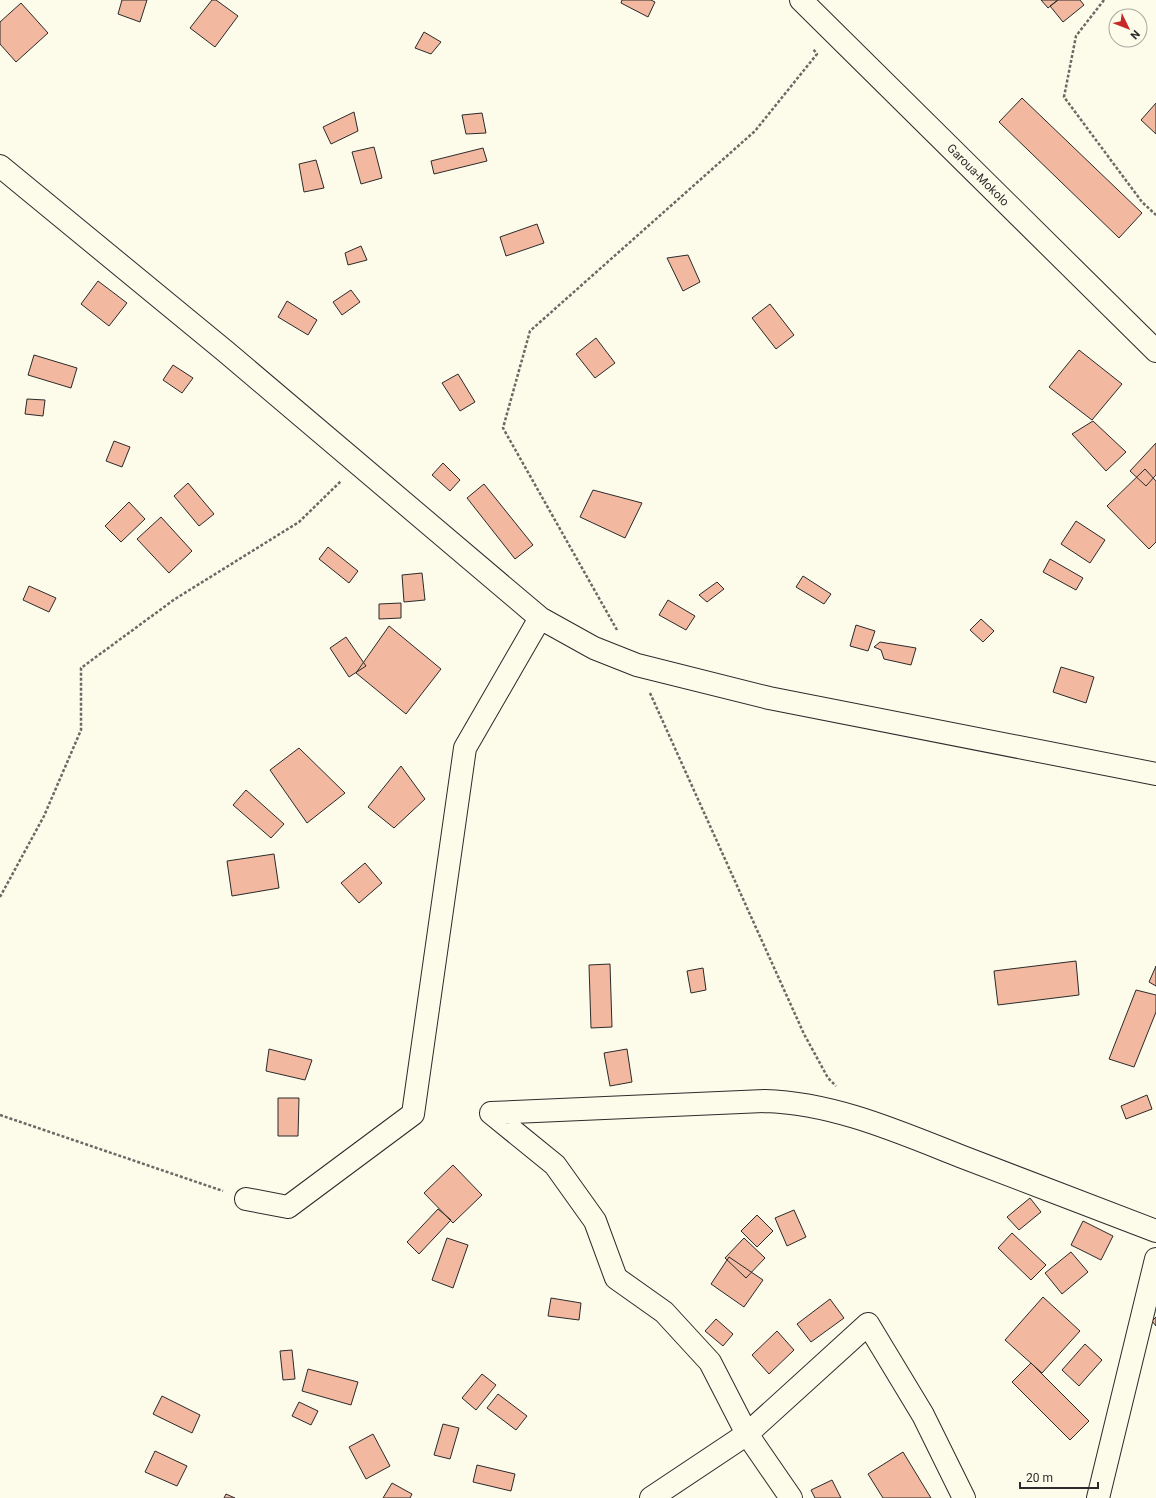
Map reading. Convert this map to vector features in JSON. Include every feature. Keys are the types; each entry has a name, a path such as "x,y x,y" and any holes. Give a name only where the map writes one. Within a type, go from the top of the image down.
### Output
{"street":[{"name":"Garoua-Mokolo","path":"800,0 1156,351"},
{"path":"0,166 225,351 540,618 594,648 637,665 768,698 1156,774"},
{"path":"246,1199 288,1207 413,1114 465,748 540,618"},
{"path":"791,1498 746,1434 710,1362 664,1312 616,1278 595,1221 555,1164 491,1113 765,1101 790,1102 870,1121 1156,1231"},
{"path":"1098,1498 1156,1259"},
{"path":"651,1498 746,1434 868,1324 923,1415 964,1498"}],"path":[{"path":"1104,0 1076,36 1064,97 1142,202 1156,215"},
{"path":"618,631 502,428 530,331 754,131 817,54 813,48"},
{"path":"0,897 44,816 81,730 81,668 175,599 299,522 358,464"},
{"path":"637,665 804,1034 828,1078 839,1089"},
{"path":"0,1115 246,1199"}],"building":[{"path":"122,0 147,0 140,22 118,14"},
{"path":"212,0 216,0 238,16 215,47 190,28"},
{"path":"622,0 651,0 655,2 648,17 621,3"},
{"path":"1041,0 1058,0 1048,8"},
{"path":"1058,0 1080,0 1084,5 1063,22 1050,6"},
{"path":"21,3 48,33 16,62 0,44 0,22"},
{"path":"424,32 441,42 431,54 415,48"},
{"path":"1022,98 1142,213 1119,238 999,122"},
{"path":"1156,103 1156,134 1141,120"},
{"path":"354,112 358,131 331,144 323,127"},
{"path":"482,113 486,133 466,134 462,115"},
{"path":"374,147 382,178 361,184 352,152"},
{"path":"483,148 487,161 434,174 431,161"},
{"path":"316,160 324,188 304,192 299,164"},
{"path":"537,224 544,243 506,256 500,237"},
{"path":"361,246 367,260 348,265 345,253"},
{"path":"688,255 700,282 683,291 667,258"},
{"path":"98,281 127,303 109,326 81,304"},
{"path":"351,290 360,302 342,315 333,302"},
{"path":"287,301 317,320 308,335 278,317"},
{"path":"770,304 794,335 776,349 752,318"},
{"path":"596,338 615,363 595,378 576,354"},
{"path":"1079,350 1122,384 1092,420 1049,387"},
{"path":"34,355 77,368 71,388 28,375"},
{"path":"173,365 193,378 182,393 163,380"},
{"path":"458,374 475,402 460,411 442,383"},
{"path":"27,399 45,400 43,416 25,414"},
{"path":"1093,421 1126,452 1106,471 1072,434"},
{"path":"114,441 130,447 122,467 106,461"},
{"path":"1156,443 1156,475 1146,486 1130,471"},
{"path":"443,463 460,480 450,491 432,475"},
{"path":"1145,469 1156,481 1156,542 1149,549 1107,506"},
{"path":"188,483 214,514 199,526 174,496"},
{"path":"484,484 533,545 515,559 467,498"},
{"path":"593,490 642,503 625,538 580,517"},
{"path":"129,502 145,519 121,542 105,526"},
{"path":"161,517 192,551 169,573 137,539"},
{"path":"1076,521 1105,540 1090,563 1061,544"},
{"path":"328,547 358,571 349,583 319,559"},
{"path":"1050,559 1083,578 1076,590 1043,572"},
{"path":"422,573 425,600 404,602 402,575"},
{"path":"803,576 831,594 824,604 796,587"},
{"path":"717,582 724,589 707,602 699,595"},
{"path":"29,586 56,598 49,612 23,600"},
{"path":"668,600 695,616 686,630 659,615"},
{"path":"401,603 401,618 379,619 379,604"},
{"path":"981,619 994,631 983,642 970,630"},
{"path":"856,625 875,631 868,651 850,646"},
{"path":"389,626 441,669 406,714 356,673"},
{"path":"346,637 366,666 349,677 330,648"},
{"path":"880,642 916,648 911,665 884,659 881,650 874,647"},
{"path":"1061,667 1094,677 1086,703 1053,692"},
{"path":"299,748 345,793 307,823 270,770"},
{"path":"401,766 425,799 394,828 368,807"},
{"path":"246,790 284,824 271,838 233,805"},
{"path":"274,854 279,888 232,896 227,861"},
{"path":"365,863 382,883 359,903 341,883"},
{"path":"1076,961 1079,995 998,1005 994,971"},
{"path":"610,964 612,1027 591,1028 589,965"},
{"path":"1156,966 1156,986 1149,982"},
{"path":"703,968 706,990 691,993 687,971"},
{"path":"1136,990 1156,995 1156,1012 1134,1067 1109,1059"},
{"path":"269,1049 312,1060 305,1080 266,1071"},
{"path":"627,1049 632,1082 610,1086 604,1053"},
{"path":"1147,1095 1152,1109 1126,1119 1121,1106"},
{"path":"278,1098 299,1098 298,1136 278,1136"},
{"path":"453,1165 482,1195 453,1223 424,1193"},
{"path":"1030,1198 1041,1212 1019,1230 1007,1217"},
{"path":"438,1209 451,1220 419,1254 407,1242"},
{"path":"794,1210 806,1237 787,1246 775,1218"},
{"path":"757,1215 773,1231 757,1247 741,1231"},
{"path":"1083,1221 1113,1236 1101,1260 1071,1245"},
{"path":"1012,1233 1046,1265 1031,1280 998,1248"},
{"path":"447,1238 468,1245 453,1288 432,1280"},
{"path":"744,1238 765,1258 746,1278 725,1258"},
{"path":"1071,1252 1088,1272 1062,1294 1045,1273"},
{"path":"729,1257 763,1280 744,1307 711,1284"},
{"path":"1043,1297 1080,1331 1042,1373 1005,1340"},
{"path":"551,1298 581,1303 579,1320 548,1316"},
{"path":"830,1299 844,1318 811,1342 797,1324"},
{"path":"1156,1317 1156,1326 1152,1321"},
{"path":"716,1319 733,1334 723,1346 705,1331"},
{"path":"777,1331 794,1350 769,1374 752,1355"},
{"path":"1085,1344 1102,1360 1079,1386 1062,1370"},
{"path":"292,1350 295,1379 283,1380 280,1351"},
{"path":"1031,1363 1089,1421 1070,1440 1012,1382"},
{"path":"308,1369 358,1382 351,1405 302,1391"},
{"path":"482,1374 496,1385 476,1410 462,1398"},
{"path":"498,1394 527,1416 516,1430 487,1408"},
{"path":"162,1396 200,1415 192,1433 153,1414"},
{"path":"299,1402 318,1411 311,1425 292,1416"},
{"path":"443,1424 459,1428 450,1459 434,1455"},
{"path":"373,1434 390,1466 366,1479 349,1447"},
{"path":"155,1451 187,1466 177,1486 145,1472"},
{"path":"903,1452 931,1498 883,1498 868,1474"},
{"path":"477,1465 515,1474 511,1491 473,1482"},
{"path":"832,1480 841,1498 815,1498 811,1490"},
{"path":"392,1483 412,1494 410,1498 383,1498"},
{"path":"226,1494 235,1498 224,1498"}]}
